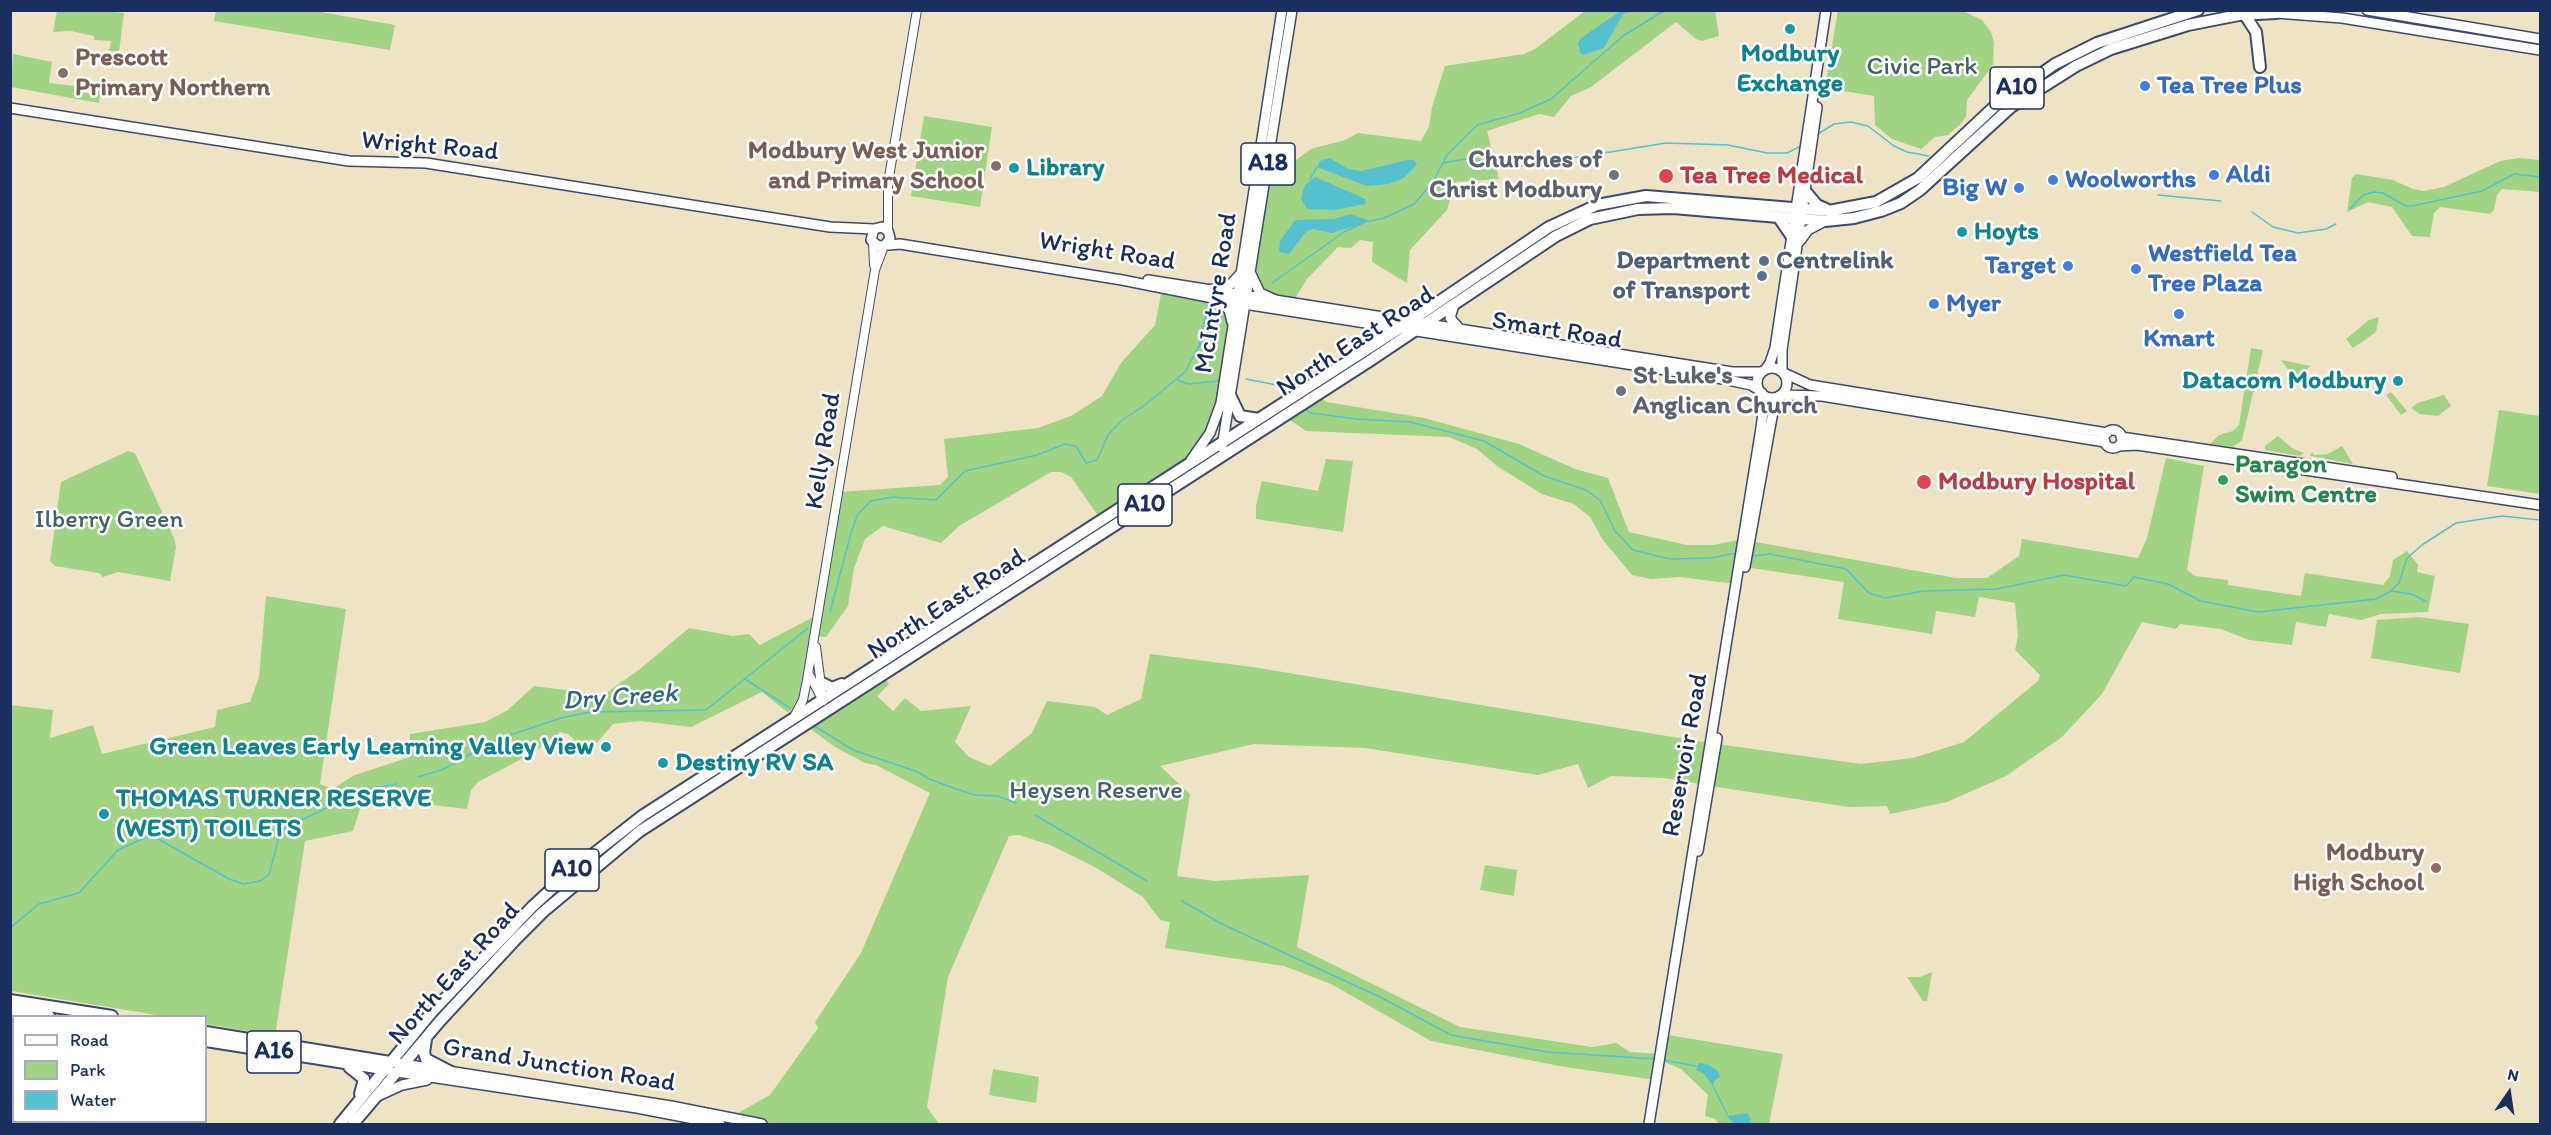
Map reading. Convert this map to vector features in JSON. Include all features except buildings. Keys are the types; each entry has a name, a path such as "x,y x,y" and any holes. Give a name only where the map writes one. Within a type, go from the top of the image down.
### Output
{"highway":[{"name":"North East Road","path":"340,1125 357,1103 427,1036 543,912 651,824 1215,460 1371,347 1454,305 1539,247 1590,208 1624,198 1646,196 1674,196 1827,216 1859,207 1891,195 1950,158 2028,94 2104,48 2179,13 2194,11"},
{"name":"North East Road","path":"2104,48 2222,18 2271,12"},
{"path":"2245,15 2256,32 2260,67"},
{"path":"1803,191 1827,216"},
{"path":"1590,208 1621,206 1624,210"},
{"name":"North East Road","path":"353,1125 374,1099 410,1040 432,1012 499,941 569,873 653,808 791,722 1258,419 1297,401 1413,326 1541,232 1577,219 1624,210 1669,208 1779,218 1799,214"},
{"path":"1779,218 1795,240"},
{"path":"1230,395 1240,416 1258,419"},
{"path":"1023,570 1042,571 1045,556"},
{"path":"942,636 945,621 959,624"},
{"path":"820,682 832,688 853,682"},
{"path":"816,718 823,701 844,700"},
{"path":"651,824 653,808 669,811"},
{"path":"499,957 499,941 516,939"},
{"path":"10,1000 80,1014"},
{"path":"10,1010 38,1015"},
{"name":"Grand Junction Road","path":"207,1032 264,1046"},
{"path":"427,1036 424,1051 426,1059 451,1072"},
{"path":"344,1059 386,1053 410,1040"},
{"name":"Grand Junction Road","path":"207,1041 264,1046 394,1067"},
{"path":"344,1059 363,1079 357,1103"}],"main road":[{"name":"McIntyre Road","path":"1247,272 1282,10"},
{"name":"McIntyre Road","path":"1215,460 1224,441 1242,300 1292,10"},
{"path":"1763,206 1786,203 1803,191 1826,10"},
{"path":"1831,10 1795,240 1774,353 1758,382 1761,392 1770,398 1822,396 2105,438 2115,431 2120,441"},
{"path":"2367,10 2541,39"},
{"name":"North East Road","path":"2271,12 2342,18 2541,50"},
{"path":"2179,13 2190,18 2222,18"},
{"name":"Wright Road","path":"13,106 357,162 412,161 839,228 875,229"},
{"path":"1780,396 1787,386 1783,373 1782,350 1795,240 1827,216"},
{"path":"882,227 889,232 889,240 885,245 872,242 875,229 882,227"},
{"name":"Wright Road","path":"839,228 872,242"},
{"name":"Wright Road","path":"889,232 927,244 1209,290 1242,300 1366,322 1413,326"},
{"name":"Wright Road","path":"885,245 900,244 1122,280 1217,299 1278,301 1413,326"},
{"path":"1209,290 1228,286 1247,272 1258,290 1278,301"},
{"path":"1217,299 1229,310 1233,328"},
{"name":"McIntyre Road","path":"1185,466 1205,441 1215,423 1221,403 1233,328 1242,300"},
{"path":"1454,305 1450,318 1459,328"},
{"path":"1366,322 1374,334 1371,347"},
{"name":"Smart Road","path":"1413,326 1459,328 1732,372 1763,371"},
{"name":"Smart Road","path":"1413,326 1742,382 1761,392"},
{"path":"1763,371 1773,368 1810,385 2105,438 2112,448 2120,441 2159,446 2541,505"},
{"name":"Reservoir Road","path":"1654,1125 1662,1054 1744,555 1763,413 1761,392"},
{"name":"Reservoir Road","path":"1744,555 1774,406 1780,396"},
{"path":"2206,453 2541,500"},
{"name":"Grand Junction Road","path":"394,1067 451,1072 502,1084"},
{"name":"Grand Junction Road","path":"394,1067 439,1079 502,1084 762,1125"},
{"name":"Reservoir Road","path":"1649,1125 1660,1068"},
{"path":"374,1099 402,1085 439,1079"},
{"name":"Grand Junction Road","path":"702,1116 720,1125"}],"street":[{"path":"889,232 887,199 917,10"},
{"path":"875,229 887,199"},
{"name":"Kelly Road","path":"872,242 875,270"},
{"name":"Kelly Road","path":"791,722 803,700 815,640 875,270 885,245"},
{"name":"Kelly Road","path":"815,640 823,701"},
{"path":"809,668 813,687 823,701"}],"green space":[{"path":"309,10 395,25 390,50 214,21 216,11"},
{"name":"Civic Park","path":"1838,10 1963,11 1982,20 1991,32 1994,43 1993,65 1967,100 1966,116 1962,123 1948,135 1935,137 1921,149 1892,139 1875,125 1874,96 1825,88"},
{"path":"57,11 124,13 119,52 109,51 111,41 94,40 94,36 71,31 53,32"},
{"path":"1585,11 1715,11 1719,36 1702,41 1696,39 1676,22 1591,87 1571,96 1554,117 1539,114 1487,131 1499,179 1455,182 1447,210 1410,250 1407,283 1372,262 1373,242 1360,240 1351,248 1338,247 1307,279 1294,300 1266,296 1251,272 1264,187 1282,170 1311,149 1345,140 1358,133 1421,141 1429,127 1432,107 1445,66 1524,54 1535,49"},
{"path":"13,54 52,62 49,83 76,86 75,91 92,94 94,89 101,91 99,103 11,87"},
{"path":"924,116 992,127 980,207 911,196"},
{"path":"2520,158 2540,160 2540,192 2502,189 2497,195 2494,210 2490,214 2440,207 2434,213 2430,237 2412,236 2392,207 2368,202 2347,212 2352,178 2356,174 2393,180 2424,191 2444,187 2500,161"},
{"path":"1162,289 1222,302 1233,325 1214,419 1185,466 1101,520 1071,477 1061,472 1051,472 959,526 941,543 883,526 865,539 854,568 848,606 826,637 815,636 798,710 787,712 762,692 691,727 640,721 613,724 588,753 568,734 560,732 533,753 478,782 471,790 467,809 364,797 353,831 305,841 275,1036 207,1024 207,1015 157,1015 11,991 10,705 53,710 50,738 93,725 102,754 215,727 217,710 250,702 259,677 266,596 346,609 320,784 332,789 355,775 410,757 410,734 485,722 508,710 534,686 588,693 589,701 602,696 640,669 689,628 733,636 749,634 760,645 819,614 839,492 940,485 948,477 944,439 1038,428 1071,416 1102,396 1121,363 1155,325"},
{"path":"2379,317 2376,332 2353,348 2346,339 2369,320"},
{"path":"2251,348 2263,350 2242,440 2233,447 2210,444 2219,435 2233,431 2239,425"},
{"path":"2281,360 2311,366 2294,378"},
{"path":"2391,392 2407,411 2401,415 2386,395"},
{"path":"1316,395 1327,402 1424,418 1519,444 1575,469 1608,478 1629,532 1687,545 1713,545 1743,539 1737,584 1679,577 1651,579 1632,575 1603,540 1590,517 1574,504 1542,494 1497,466 1477,449 1449,437 1306,431 1284,416"},
{"path":"2444,395 2451,406 2438,416 2420,414 2411,408 2418,403"},
{"path":"2499,410 2540,416 2540,494 2487,486"},
{"path":"2278,436 2292,448 2304,453 2300,456 2265,450 2265,446"},
{"path":"2342,446 2353,464 2310,456 2312,452 2314,455 2328,454"},
{"name":"Ilberry Green","path":"128,451 135,453 174,538 176,547 170,581 118,572 103,577 99,573 55,566 50,561 61,482"},
{"path":"2166,458 2204,466 2187,570 2195,576 2228,580 2228,585 2301,596 2305,573 2383,585 2390,576 2393,560 2407,551 2418,565 2417,572 2435,576 2428,612 2381,614 2361,620 2329,614 2326,627 2296,622 2292,645 2249,640 2221,629 2180,624 2176,629 2142,622 2102,694 2062,737 2006,776 1947,802 1890,814 1887,806 1849,807 1710,786 1717,744 1861,764 1913,758 1964,742 2038,681 2040,675 2015,650 2018,636 2015,603 1979,597 1975,617 1936,611 1932,634 1838,619 1844,582 1745,567 1750,541 1956,578 1987,578 2019,556 2022,539 2138,558 2147,538"},
{"path":"1326,459 1353,461 1343,532 1256,519 1256,506 1262,481 1318,491"},
{"path":"2419,617 2469,624 2460,673 2371,658 2377,620"},
{"name":"Heysen Reserve","path":"1150,654 1253,667 1709,743 1702,784 1663,778 1611,776 1588,788 1578,764 1538,775 1365,748 1254,744 1160,766 1190,794 1177,876 1215,881 1309,875 1297,947 1460,1027 1592,1047 1616,1043 1630,1052 1660,1054 1656,1080 1565,1067 1431,1041 1331,984 1284,966 1165,948 1170,922 1160,920 1143,897 1093,866 1050,845 1019,835 1009,836 948,977 927,1107 939,1124 777,1124 731,1117 770,1095 818,1028 815,1022 861,953 930,793 835,747 809,728 885,679 889,684 877,696 893,711 905,698 921,711 971,706 955,742 969,757 990,766 1032,733 1047,701 1095,707 1107,715 1141,699"},
{"path":"1485,865 1517,870 1514,896 1480,890"},
{"path":"1932,972 1927,1001 1923,1001 1907,977 1920,977"},
{"path":"1668,1035 1783,1054 1769,1124 1719,1124 1715,1119 1705,1116 1708,1095 1681,1069 1664,1062"},
{"path":"993,1069 1039,1077 1036,1103 989,1095"}],"water":[{"path":"1622,10 1632,11 1623,14 1604,48 1583,55 1578,43 1581,38"},
{"path":"1330,158 1348,169 1361,171 1407,160 1414,160 1417,164 1404,178 1388,184 1367,186 1317,167 1320,161"},
{"path":"1315,177 1361,197 1366,200 1365,204 1334,210 1307,209 1301,199 1303,191 1305,185"},
{"path":"1351,214 1370,221 1332,233 1313,229 1306,232 1289,254 1279,252 1280,241 1295,220 1334,219"},
{"path":"1699,1063 1707,1064 1718,1071 1720,1077 1714,1081 1713,1086 1703,1073 1696,1070"},
{"path":"1747,1113 1751,1119 1749,1124 1734,1124 1727,1116"}],"waterway":[{"name":"Dry Creek","path":"1370,221 1384,218 1414,204 1433,182 1447,155 1477,125 1520,113 1551,99 1623,36 1665,10"},
{"path":"1818,134 1834,124 1851,122 1868,126 1894,146 1907,152 1929,156"},
{"path":"1443,163 1465,159 1523,166 1666,143 1728,145 1767,153 1787,153 1801,146"},
{"path":"1310,179 1317,167"},
{"path":"2350,209 2363,195 2374,192 2383,193 2406,206 2412,206 2482,191 2514,174 2540,177"},
{"path":"2158,195 2221,201"},
{"path":"2252,212 2273,227 2298,233 2326,229 2336,224"},
{"name":"Dry Creek","path":"1272,283 1344,232 1365,222"},
{"path":"1199,345 1208,308"},
{"name":"Dry Creek","path":"830,612 858,514 871,501 893,497 936,500 965,471 1037,455 1065,444 1076,446 1086,463 1097,460 1108,435 1121,421 1145,405 1185,372 1198,348 1222,316"},
{"path":"1246,379 1277,385 1288,393"},
{"path":"1178,380 1188,384 1218,381"},
{"path":"1305,409 1310,413 1357,419 1410,422 1484,441 1544,476 1586,490 1600,500 1615,531 1633,550 1670,559 1712,558 1736,553"},
{"path":"1753,556 1770,554 1846,569 1869,593 1885,598 1924,591 1997,589 2064,575 2126,586 2134,577 2168,584 2201,601 2258,612 2376,599 2391,591 2399,583 2407,558 2422,545 2456,523 2502,516 2540,520"},
{"path":"2391,591 2412,594 2427,602"},
{"name":"Dry Creek","path":"418,777 444,769 495,740 561,718 590,712 706,710 808,628"},
{"path":"745,679 790,708"},
{"path":"813,725 853,750 918,772 929,779 959,790 975,795 998,796 1016,803"},
{"name":"Dry Creek","path":"10,928 39,904 79,893 118,850 151,835 229,879 244,884 260,881 269,875 278,841 285,827 321,811 354,791 397,784"},
{"path":"1035,815 1147,881"},
{"path":"1182,901 1222,924 1382,998 1451,1035 1548,1052 1656,1059"},
{"path":"1664,1060 1696,1066"},
{"path":"1713,1086 1727,1114"}],"place":[{"name":"Modbury Exchange","path":"1790,29"},
{"name":"Prescott Primary Northern","path":"63,73"},
{"name":"Tea Tree Plus","path":"2145,86"},
{"name":"Modbury West Junior and Primary School","path":"996,166"},
{"name":"Library","path":"1014,168"},
{"name":"Churches of Christ Modbury","path":"1614,175"},
{"name":"Aldi","path":"2214,175"},
{"name":"Tea Tree Medical","path":"1666,176"},
{"name":"Woolworths","path":"2053,180"},
{"name":"Big W","path":"2019,188"},
{"name":"Hoyts","path":"1962,232"},
{"name":"Centrelink","path":"1764,261"},
{"name":"Target","path":"2068,266"},
{"name":"Westfield Tea Tree Plaza","path":"2136,269"},
{"name":"Department of Transport","path":"1762,276"},
{"name":"Myer","path":"1934,304"},
{"name":"Kmart","path":"2179,314"},
{"name":"Datacom Modbury","path":"2398,381"},
{"name":"St Luke's Anglican Church","path":"1621,391"},
{"name":"Paragon Swim Centre","path":"2223,480"},
{"name":"Modbury Hospital","path":"1924,482"},
{"name":"Green Leaves Early Learning Valley View","path":"606,747"},
{"name":"Destiny RV SA","path":"663,763"},
{"name":"THOMAS TURNER RESERVE (WEST) TOILETS","path":"104,814"},
{"name":"Modbury High School","path":"2436,868"}]}
